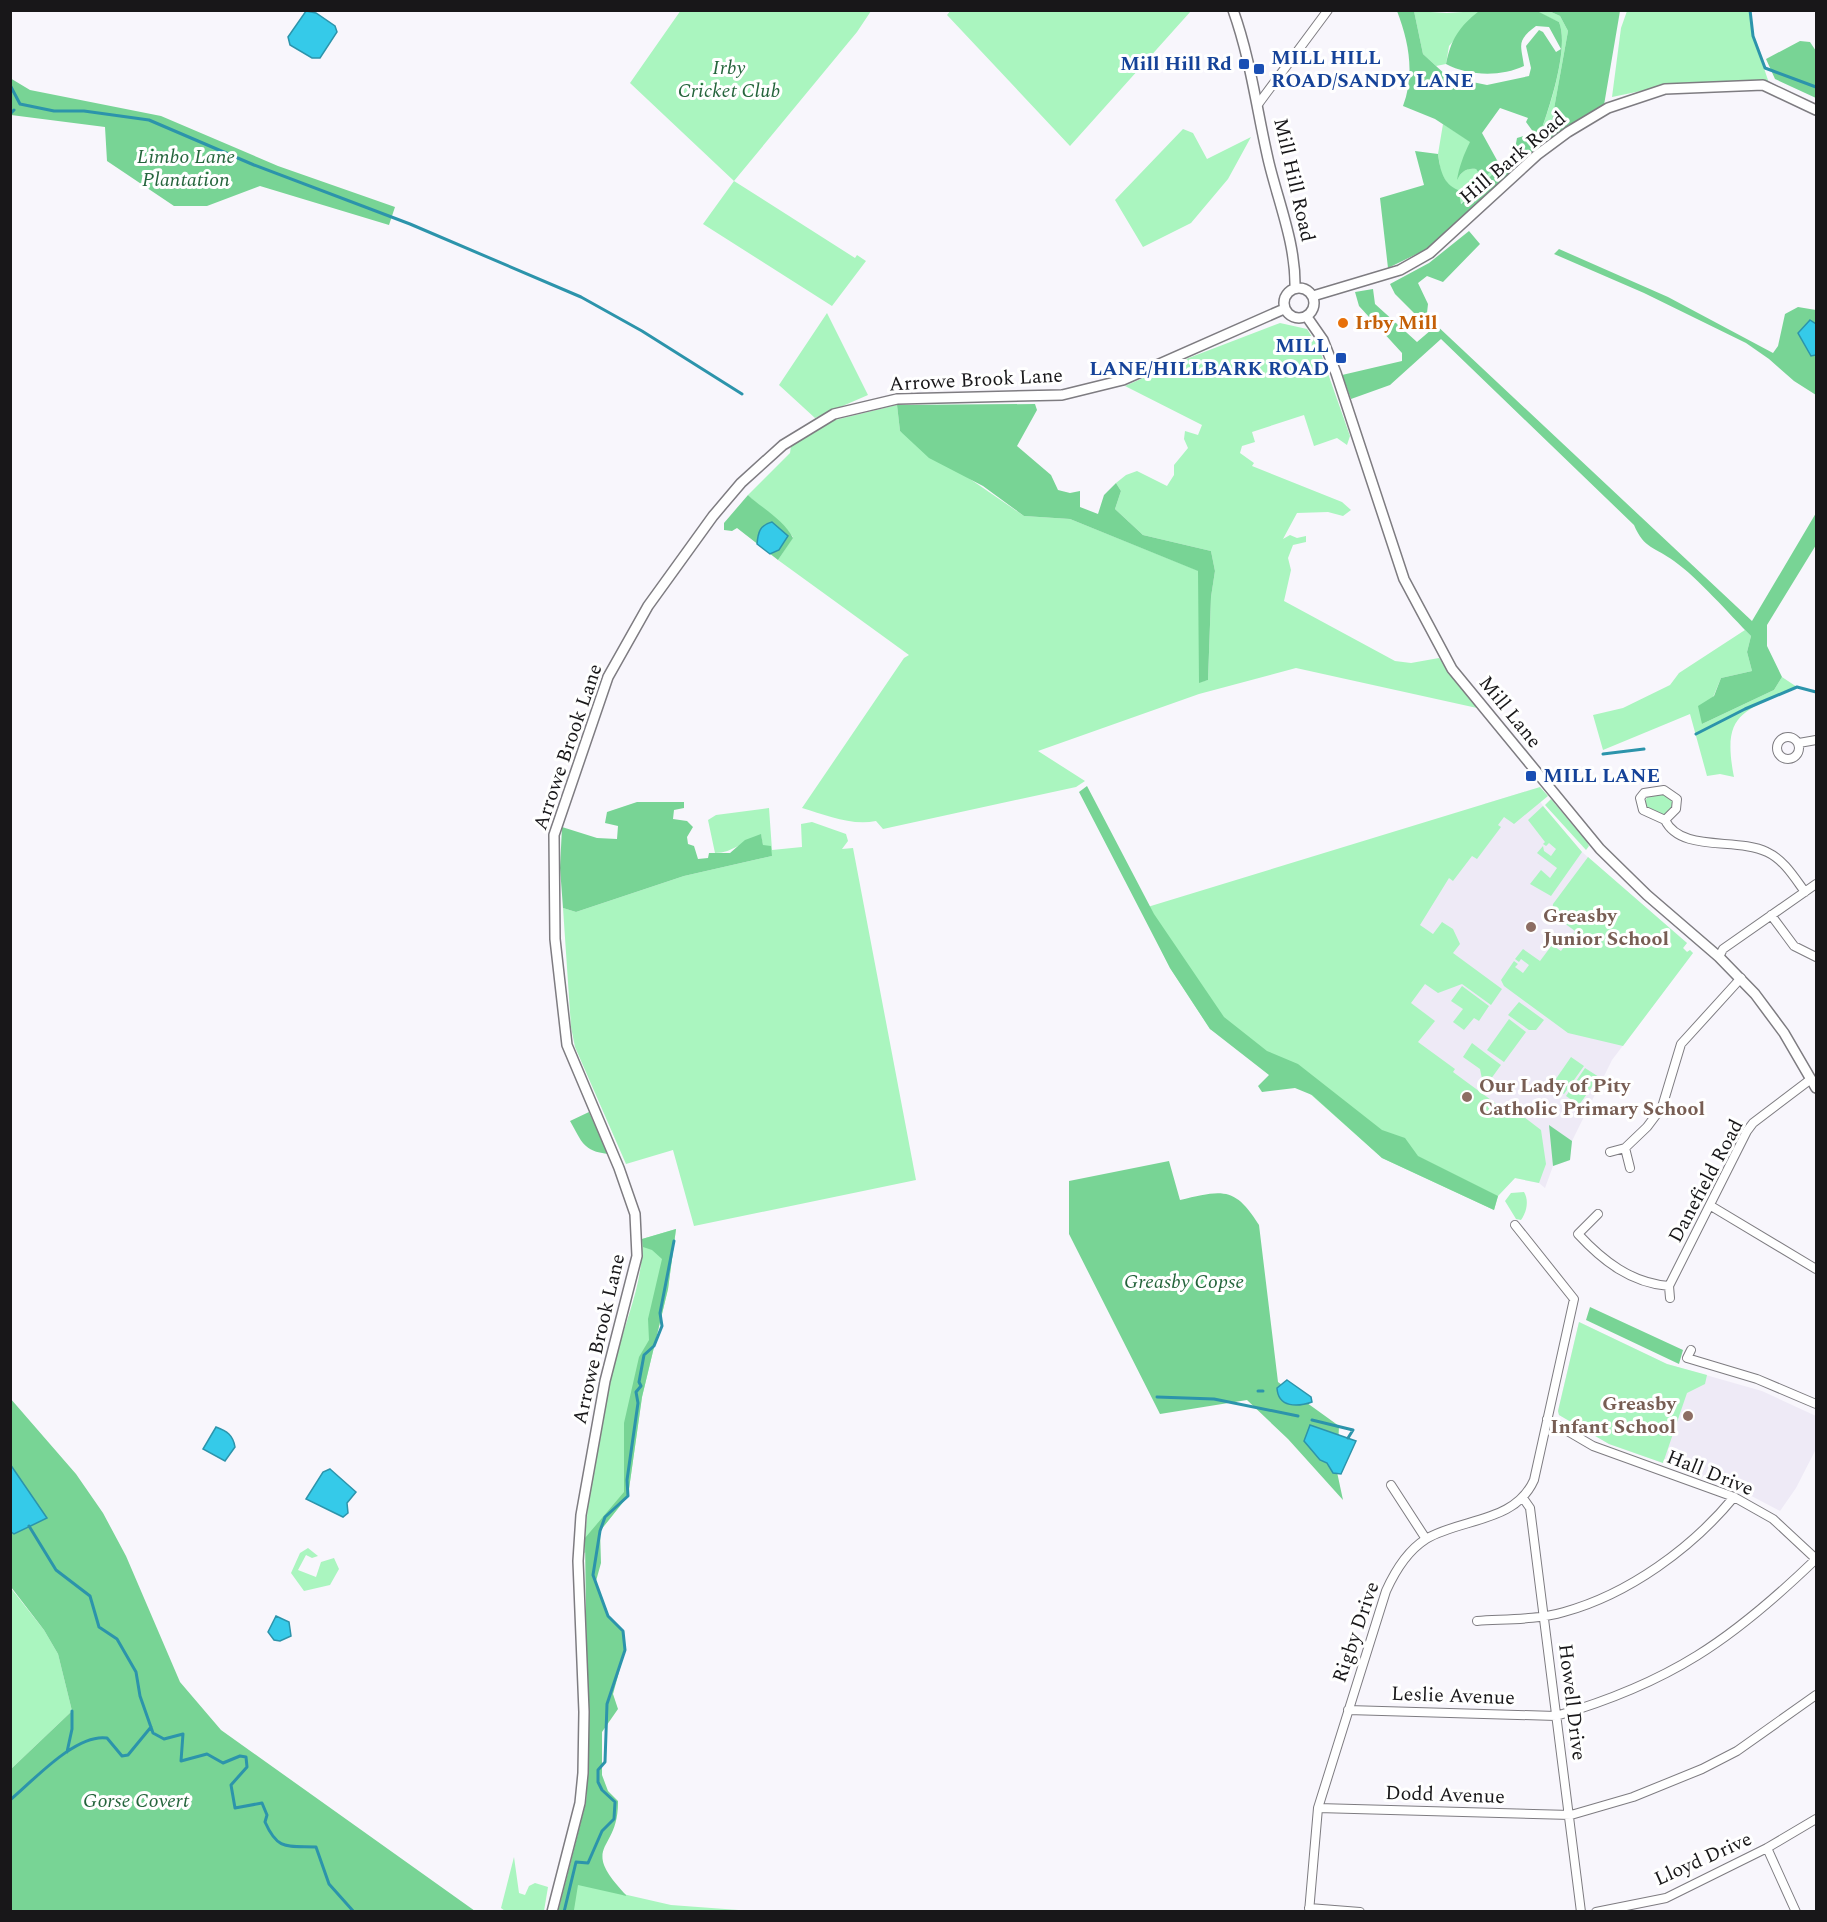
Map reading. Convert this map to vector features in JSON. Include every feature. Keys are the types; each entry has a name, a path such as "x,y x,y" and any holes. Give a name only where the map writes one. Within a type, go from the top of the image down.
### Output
{"street":[{"name":"Mill Hill Road","path":"1233,10 1259,103 1269,161 1290,240 1296,270 1295,288"},
{"path":"1259,103 1328,10"},
{"name":"Hill Bark Road","path":"1313,297 1400,270 1430,253 1542,152 1568,132 1608,108 1665,89 1763,85 1816,110"},
{"path":"1295,288 1304,289 1313,297 1314,309 1307,317 1294,318 1284,309 1284,298 1295,288"},
{"name":"Arrowe Brook Lane","path":"552,1911 580,1803 583,1773 584,1712 578,1561 581,1515 605,1381 637,1256 635,1214 619,1168 567,1045 555,939 554,836 608,677 648,606 713,516 741,483 783,445 834,414 897,399 1062,395 1123,380 1284,309"},
{"name":"Mill Lane","path":"1307,317 1323,340 1332,362 1404,579 1452,669 1600,849 1647,895 1741,978 1770,1013 1816,1088"},
{"path":"1799,743 1816,740"},
{"path":"1665,820 1676,809 1677,799 1664,790 1644,793 1640,798 1643,810 1665,820 1673,831 1689,840 1745,845 1770,853 1786,866 1805,892"},
{"path":"1719,957 1723,949 1816,884"},
{"path":"1771,915 1794,946 1816,957"},
{"path":"1610,1152 1625,1148 1647,1127 1662,1107 1681,1044 1741,978"},
{"name":"Danefield Road","path":"1669,1286 1753,1123 1811,1078"},
{"path":"1625,1148 1630,1168"},
{"path":"1711,1206 1816,1269"},
{"path":"1598,1214 1578,1234 1601,1258 1638,1280 1669,1286 1670,1298"},
{"path":"1515,1225 1574,1299 1534,1480 1523,1498"},
{"path":"1691,1350 1687,1358 1757,1379 1816,1404"},
{"name":"Hall Drive","path":"1547,1419 1593,1446 1734,1497 1773,1519 1816,1559"},
{"path":"1391,1485 1426,1539"},
{"path":"1477,1621 1544,1616 1564,1612 1612,1593 1657,1567 1691,1541 1734,1497"},
{"name":"Rigby Drive","path":"1309,1910 1318,1808 1390,1583 1404,1558 1426,1539 1505,1510 1523,1498"},
{"name":"Howell Drive","path":"1523,1498 1530,1508 1571,1815 1581,1911"},
{"name":"Leslie Avenue","path":"1348,1710 1556,1716 1624,1694 1697,1658 1742,1627 1816,1559"},
{"name":"Dodd Avenue","path":"1318,1808 1571,1815 1634,1797 1702,1770 1737,1751 1816,1695"},
{"name":"Lloyd Drive","path":"1596,1911 1666,1898 1767,1848 1816,1819"},
{"path":"1767,1848 1797,1911"},
{"path":"1309,1910 1360,1911"}],"shaded area":[{"path":"1533,789 1543,806 1582,852 1687,943 1683,948 1693,953 1612,1060 1572,1141 1570,1160 1553,1166 1545,1188 1539,1183 1515,1178 1498,1196 1443,1170 1386,939 1484,804"},
{"name":"Greasby Infant School","path":"1579,1322 1667,1364 1762,1391 1816,1416 1816,1449 1796,1488 1780,1511 1740,1490 1609,1444 1559,1415 1558,1411"}],"green space":[{"name":"Irby Cricket Club","path":"681,10 871,11 857,32 734,181 630,83"},
{"path":"951,10 1191,11 1070,146 947,15"},
{"path":"1535,10 1559,22 1562,32 1562,45 1558,75 1542,128 1550,131 1568,31 1560,16 1549,11 1620,11 1604,105 1554,137 1435,245 1388,268 1380,198 1424,185 1415,151 1438,154 1443,175 1449,184 1458,190 1461,204 1497,170 1501,171 1514,154 1517,138 1534,133 1526,122 1528,118 1500,108 1482,133 1498,162 1483,180 1476,169 1473,169 1465,171 1457,180 1470,142 1435,119 1403,106 1410,70 1405,34 1397,11 1414,11 1423,54 1448,77 1487,85 1529,76 1531,68 1526,46 1539,30 1543,32 1556,52 1561,49 1549,27 1536,26 1525,35 1521,43 1524,66 1515,70 1485,74 1464,71 1446,64 1450,47 1457,34 1479,11"},
{"path":"1414,11 1447,13 1479,11 1449,46 1446,64 1436,66 1423,54"},
{"path":"1535,11 1549,11 1560,16 1568,31 1550,131 1542,128 1558,75 1562,32 1559,22"},
{"path":"1627,11 1750,11 1753,36 1769,83 1665,86 1612,97 1621,28"},
{"path":"1800,41 1810,42 1816,51 1816,98 1775,79 1766,59"},
{"name":"Limbo Lane Plantation","path":"10,78 30,90 161,116 278,166 395,207 389,225 260,186 207,206 174,206 107,161 105,127 11,115"},
{"path":"1443,124 1471,142 1458,178 1466,170 1476,169 1483,179 1498,162 1497,170 1460,204 1441,173 1438,154"},
{"path":"1183,129 1193,133 1207,159 1251,137 1228,179 1191,223 1143,247 1115,200"},
{"path":"734,181 855,258 857,255 866,261 832,306 703,224"},
{"path":"1469,231 1480,244 1443,282 1427,276 1418,283 1428,304 1427,313 1433,322 1752,621 1816,513 1816,545 1767,625 1767,646 1782,677 1774,690 1702,724 1698,706 1714,696 1721,678 1752,671 1747,652 1751,636 1693,577 1674,561 1646,543 1634,525 1441,339 1390,385 1351,399 1342,375 1402,361 1402,353 1359,306 1355,292 1373,289 1375,304 1417,342 1431,330 1395,294 1390,284 1429,263"},
{"path":"1559,249 1668,297 1773,353 1778,346 1785,314 1798,307 1816,310 1816,395 1794,381 1746,343 1644,293 1554,254"},
{"path":"827,313 868,395 815,418 779,385"},
{"path":"1280,323 1307,329 1319,348 1350,436 1347,445 1337,438 1314,446 1304,415 1252,432 1255,442 1242,446 1240,453 1254,463 1252,466 1342,502 1351,510 1343,516 1328,512 1297,513 1283,539 1290,535 1297,538 1306,536 1306,542 1293,545 1288,558 1291,570 1284,601 1395,661 1411,663 1439,658 1477,708 1296,668 1199,694 1038,751 1085,781 1076,787 883,829 876,821 848,821 802,808 904,658 909,655 778,560 793,537 783,525 748,495 790,453 791,446 835,420 897,405 900,431 1024,516 1070,519 1199,571 1200,682 1208,680 1211,597 1215,571 1211,551 1143,535 1115,509 1121,491 1116,483 1126,475 1137,471 1167,486 1174,475 1174,465 1188,448 1184,439 1185,431 1198,435 1202,425 1125,386 1186,359"},
{"path":"1035,404 1037,410 1017,446 1051,475 1058,490 1070,493 1080,491 1080,507 1098,514 1104,495 1116,483 1121,491 1115,509 1143,535 1211,551 1215,571 1211,597 1208,680 1199,683 1198,571 1070,519 1024,516 983,486 929,458 900,431 897,405"},
{"path":"748,495 779,520 793,538 778,560 737,528 732,531 724,530 724,523"},
{"path":"1745,630 1751,636 1747,652 1752,671 1721,678 1702,724 1774,690 1782,677 1797,687 1750,709 1734,726 1731,755 1734,777 1720,774 1707,776 1690,714 1603,750 1593,715 1623,708 1670,685 1679,673"},
{"path":"1087,786 1154,914 1224,1017 1267,1051 1298,1064 1382,1130 1405,1138 1418,1156 1498,1196 1494,1210 1382,1158 1312,1095 1295,1088 1262,1092 1258,1086 1269,1075 1210,1029 1170,968 1079,792"},
{"path":"1540,787 1548,796 1514,824 1504,817 1498,825 1501,827 1477,859 1472,856 1453,881 1449,878 1420,925 1433,934 1442,922 1453,929 1460,944 1453,953 1502,989 1491,1005 1462,984 1438,993 1425,984 1411,1003 1435,1021 1418,1042 1455,1069 1453,1072 1502,1108 1506,1103 1541,1130 1546,1164 1539,1183 1515,1178 1498,1196 1494,1210 1382,1158 1290,1076 1210,1029 1170,968 1141,909"},
{"path":"1659,793 1670,796 1674,800 1673,807 1664,816 1646,808 1644,803 1649,794"},
{"path":"1551,799 1587,842 1589,846 1586,850 1545,805"},
{"path":"637,802 684,802 684,808 674,810 673,819 687,821 693,827 687,837 688,844 694,846 698,859 708,858 709,853 730,853 745,840 761,834 763,845 771,846 772,856 684,876 576,912 563,908 560,868 562,827 597,838 617,839 618,826 605,823 607,812"},
{"path":"1543,806 1582,852 1551,896 1530,884 1541,870 1550,878 1557,868 1537,853 1543,846 1544,851 1551,856 1556,849 1549,843 1546,846 1543,844 1545,842 1528,820"},
{"path":"769,808 772,850 802,847 801,824 812,822 846,834 848,841 842,849 853,848 916,1180 694,1226 673,1150 626,1164 575,1047 571,1027 563,908 576,912 684,876 772,856 763,846 761,835 733,849 715,853 708,820 716,815"},
{"path":"1588,857 1687,943 1683,948 1693,953 1623,1046 1568,1033 1504,986 1501,980 1514,961 1518,964 1515,967 1523,973 1529,965 1521,959 1519,962 1515,959 1523,949 1540,961 1552,945 1561,951 1575,931 1552,914 1553,904"},
{"path":"1462,986 1489,1006 1479,1021 1474,1018 1464,1030 1453,1022 1463,1009 1451,1001"},
{"path":"1519,1002 1544,1020 1536,1030 1529,1030 1508,1015"},
{"path":"1509,1019 1526,1032 1504,1062 1487,1050"},
{"path":"1472,1043 1501,1065 1488,1083 1482,1079 1480,1069 1463,1057"},
{"path":"1571,1057 1584,1066 1564,1094 1551,1086"},
{"path":"1585,1068 1599,1077 1579,1105 1566,1096"},
{"path":"589,1112 608,1154 588,1148 570,1121"},
{"path":"1549,1125 1572,1141 1570,1160 1553,1166"},
{"name":"Greasby Copse","path":"1169,1161 1180,1200 1207,1194 1226,1194 1242,1203 1259,1225 1278,1382 1339,1426 1337,1472 1343,1500 1288,1439 1247,1400 1160,1414 1069,1234 1069,1181"},
{"path":"1524,1192 1527,1206 1525,1213 1521,1220 1516,1219 1505,1201 1511,1193"},
{"path":"676,1229 668,1289 642,1397 628,1496 600,1531 599,1547 584,1553 588,1503 600,1428 617,1354 638,1283 642,1239"},
{"path":"676,1229 668,1289 642,1397 628,1496 600,1531 601,1563 596,1581 608,1616 623,1631 625,1650 613,1694 618,1709 602,1732 602,1775 608,1791 618,1801 617,1818 602,1857 612,1879 627,1896 578,1885 574,1910 558,1912 586,1802 588,1769 585,1538 624,1492 624,1423 639,1357 649,1340 648,1319 662,1259 652,1250 643,1247 642,1239"},
{"path":"1590,1307 1683,1350 1679,1364 1586,1320"},
{"path":"1579,1322 1667,1364 1707,1375 1705,1384 1687,1393 1663,1463 1609,1444 1559,1415 1558,1411"},
{"name":"Gorse Covert","path":"10,1398 76,1474 103,1513 126,1556 180,1682 221,1730 475,1911 11,1911 11,1769 72,1711 58,1654 44,1630 11,1587"},
{"path":"308,1548 318,1556 312,1558 306,1555 298,1570 316,1577 321,1562 334,1558 339,1569 330,1585 304,1591 291,1573 300,1553"},
{"path":"10,1587 44,1630 58,1654 72,1711 11,1769"},
{"path":"514,1857 519,1893 525,1895 529,1886 535,1883 548,1887 544,1911 505,1911 501,1908"},
{"path":"566,1881 671,1905 752,1911 558,1912"}],"water":[{"path":"306,11 316,13 335,26 337,32 320,58 312,58 290,45 288,37"},
{"path":"1810,320 1816,324 1816,355 1811,356 1798,333"},
{"path":"772,522 788,536 779,550 770,554 757,544 760,530"},
{"path":"1287,1380 1311,1397 1312,1402 1301,1405 1285,1403 1278,1395 1277,1388"},
{"path":"1310,1425 1356,1441 1341,1474 1333,1473 1327,1463 1320,1460 1304,1441"},
{"path":"216,1427 233,1439 235,1447 225,1461 203,1449"},
{"path":"10,1464 47,1518 14,1534 10,1531"},
{"path":"330,1469 356,1492 347,1503 348,1513 343,1517 306,1499 323,1472"},
{"path":"276,1616 289,1622 291,1636 280,1641 274,1640 268,1632"}],"waterway":[{"path":"1750,10 1753,36 1765,68 1816,87"},
{"path":"10,85 20,104"},
{"path":"20,104 54,111 84,111 149,120 254,165 410,224 581,297 642,331 742,394"},
{"path":"10,114 14,110"},
{"path":"1696,734 1745,709 1797,687 1816,692"},
{"path":"1603,754 1644,749"},
{"path":"564,1912 576,1862 588,1863 602,1831 614,1819 615,1802 602,1790 598,1782 598,1770 605,1762 607,1704 625,1650 623,1631 608,1616 593,1575 600,1531 605,1517 628,1496 627,1480 638,1403 636,1392 641,1386 639,1382 644,1355 654,1346 662,1326 660,1313 674,1241"},
{"path":"1258,1391 1263,1391"},
{"path":"1157,1397 1214,1399 1298,1416"},
{"path":"1312,1420 1353,1430 1348,1438"},
{"path":"29,1526 56,1570 90,1596 99,1627 117,1639 136,1672 140,1696 153,1733 164,1739 183,1734 181,1761 207,1754 223,1763 240,1756 246,1757 247,1767 231,1785 235,1808 262,1803 267,1815 265,1822 274,1838 284,1845 316,1847 329,1884 354,1912"},
{"path":"67,1752 72,1729 72,1711"},
{"path":"10,1800 56,1760 82,1743 95,1738 107,1738 122,1756 128,1755 151,1727"}],"place":[{"name":"Mill Hill Rd","path":"1244,64"},
{"name":"MILL HILL ROAD/SANDY LANE","path":"1259,69"},
{"name":"Irby Mill","path":"1343,323"},
{"name":"MILL LANE/HILLBARK ROAD","path":"1341,358"},
{"name":"MILL LANE","path":"1531,776"},
{"name":"Greasby Junior School","path":"1531,927"},
{"name":"Our Lady of Pity Catholic Primary School","path":"1467,1097"},
{"name":"Greasby Infant School","path":"1688,1416"}]}
